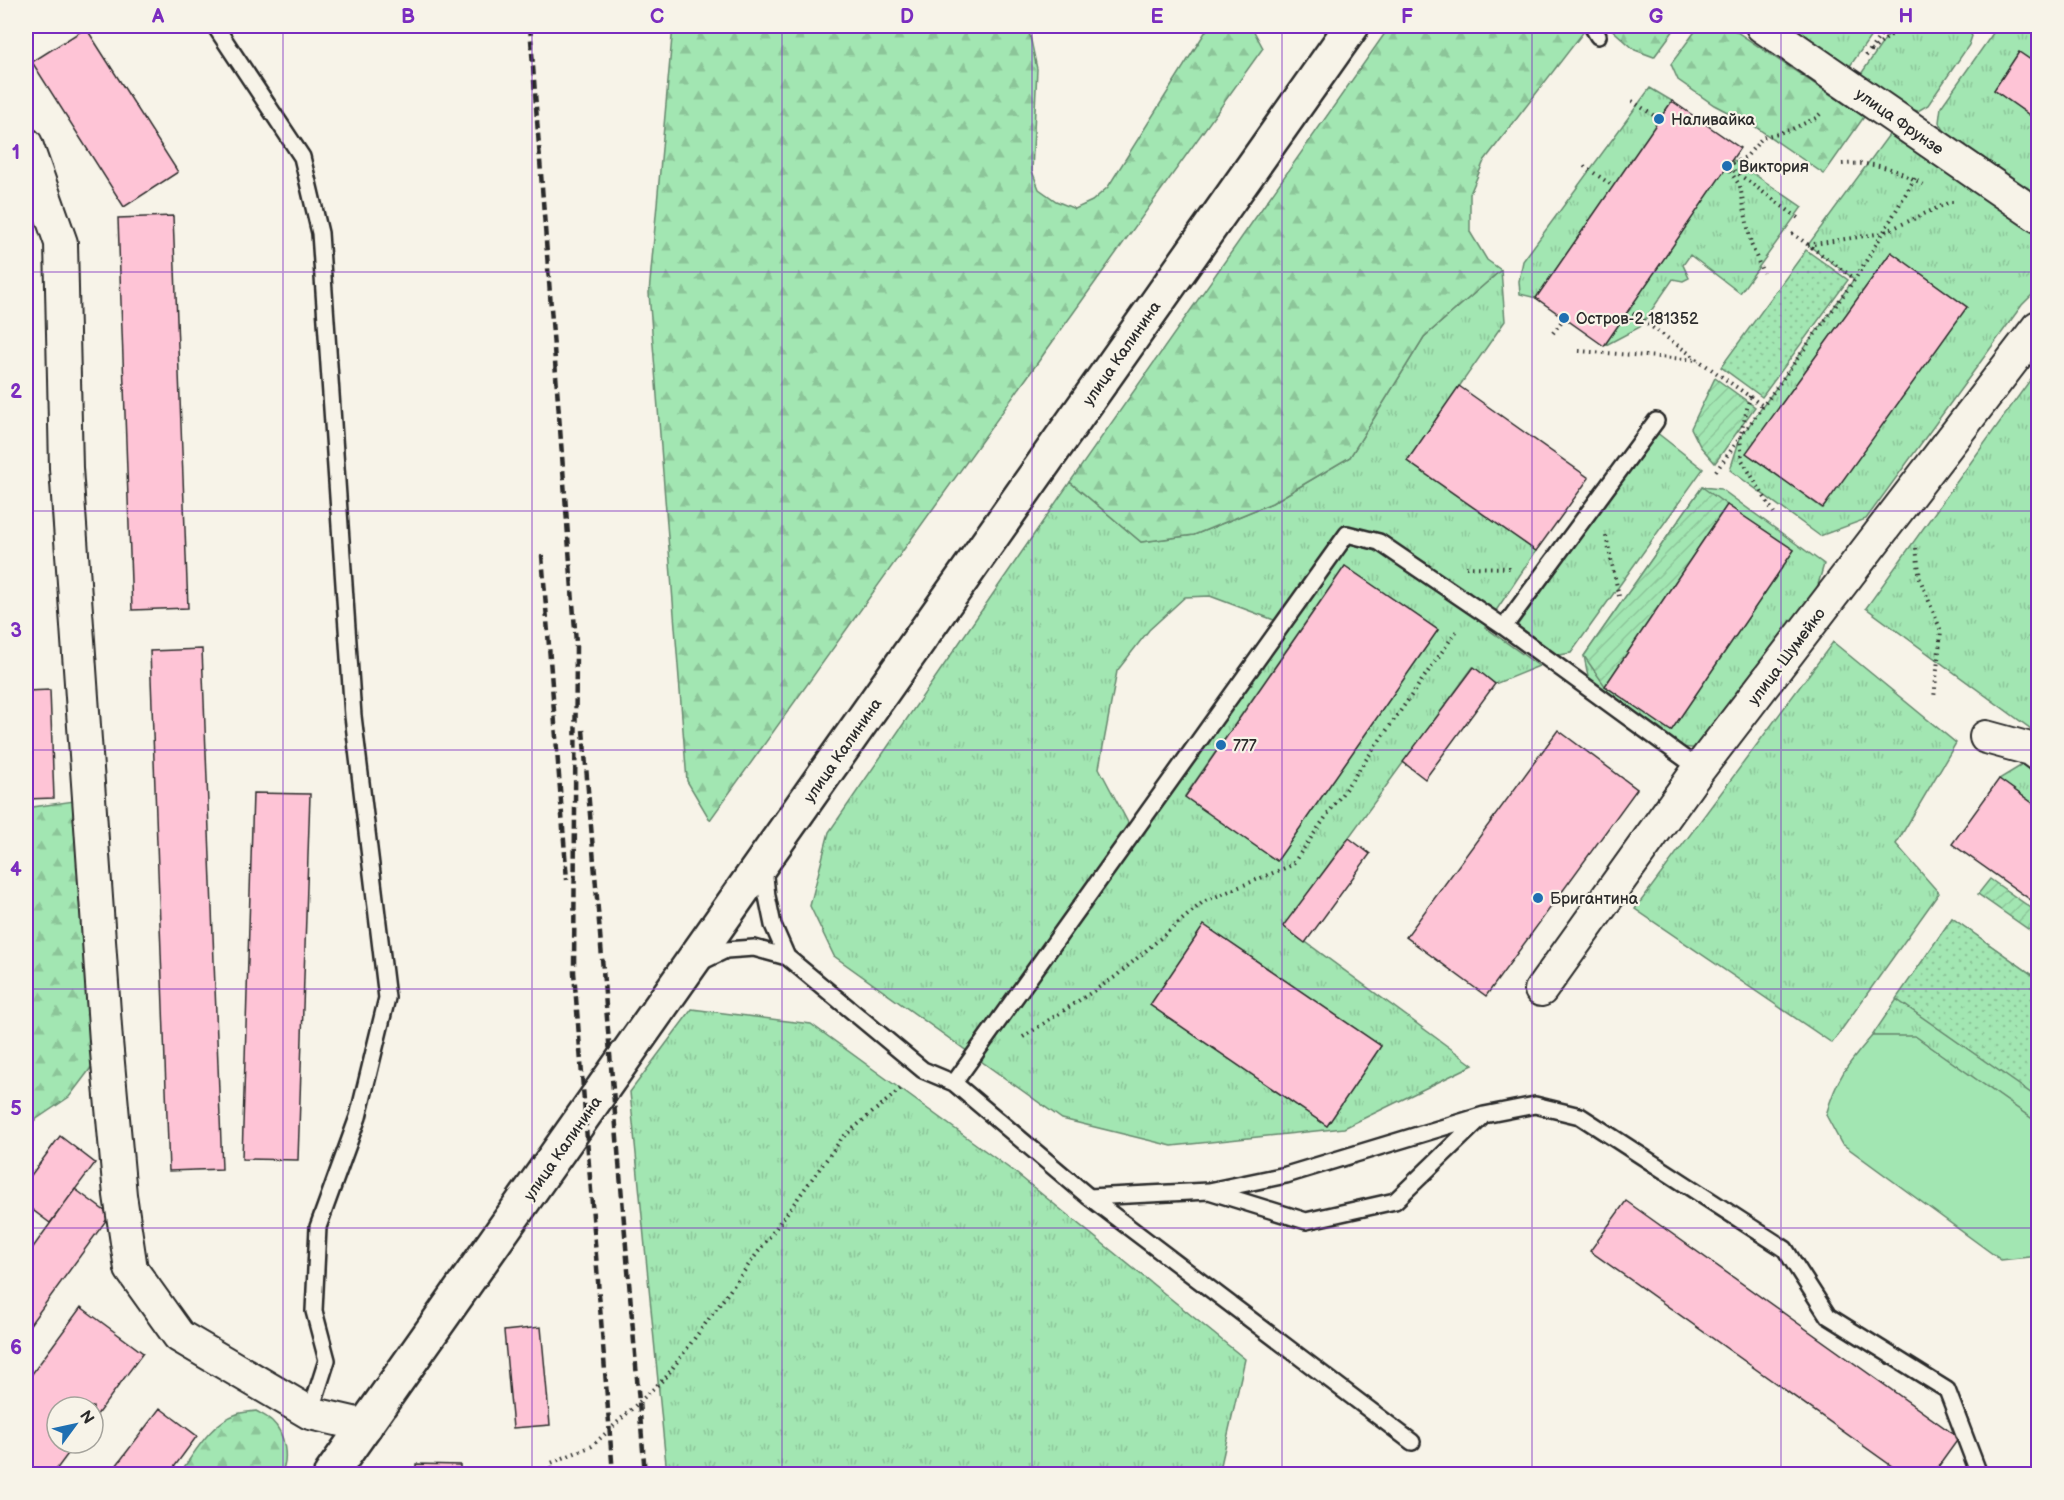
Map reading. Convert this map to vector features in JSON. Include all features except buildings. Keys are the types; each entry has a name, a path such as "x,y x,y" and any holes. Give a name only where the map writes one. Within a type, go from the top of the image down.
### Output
{"main road":[{"name":"улица Калинина","path":"331,1474 1352,26"}],"street":[{"name":"улица Фрунзе","path":"1762,26 2038,216"},
{"path":"26,144 61,243 67,480 106,1041 120,1195 131,1269 179,1336 310,1413 366,1426"},
{"name":"улица Шумейко","path":"1541,990 1699,769 2038,327"},
{"path":"1986,737 2030,749 2038,755"}],"lane":[{"path":"215,26 302,157 320,234 353,716 387,998 358,1117 318,1227 314,1311 327,1359 310,1413"},
{"path":"1504,627 1656,421"},
{"path":"954,1083 1347,534 1379,542 1504,627 1699,769"},
{"path":"764,861 766,896 773,925 787,957"},
{"path":"688,969 726,950 754,948 787,957 923,1070 954,1083 1089,1197 1412,1442"},
{"path":"1089,1197 1209,1191 1286,1175 1484,1114 1535,1105 1580,1116 1785,1249 1828,1316 1947,1390 1979,1474"},
{"path":"1209,1191 1306,1221 1395,1201 1484,1114"}],"path":[{"path":"1868,54 1902,26"},
{"path":"1727,166 1746,157 1763,137 1790,130 1816,118 1830,105 1846,83"},
{"path":"1632,101 1659,119"},
{"path":"1716,471 1855,279 1934,144"},
{"path":"1842,164 1863,163 1894,169 1925,185"},
{"path":"1584,166 1613,186"},
{"path":"1727,166 1801,220"},
{"path":"1727,166 1740,186 1751,244 1762,273"},
{"path":"1941,196 1950,202"},
{"path":"1808,245 1883,233 1950,202 1961,202"},
{"path":"1792,233 1855,279"},
{"path":"1628,310 1763,406"},
{"path":"1553,333 1564,318"},
{"path":"1578,351 1700,360"},
{"path":"1750,396 1740,438 1742,460 1774,513"},
{"path":"1910,495 1920,579 1941,632 1934,698"},
{"path":"1598,500 1620,596"},
{"path":"1414,566 1546,569"},
{"path":"1020,1039 1115,976 1203,902 1292,865 1474,606"},
{"path":"552,1474 551,1463 592,1446 666,1377 843,1137 923,1070"}],"green space":[{"path":"673,26 1028,26 1037,69 1032,171 1039,189 1056,201 1075,209 1092,201 1108,187 1209,26 1251,26 1263,48 710,820 687,781 649,293"},
{"path":"1390,26 1585,26 1582,34 1484,161 1470,194 1470,232 1487,260 1501,270 1424,337 1350,457 1272,503 1194,535 1141,542 1070,482"},
{"path":"1608,26 1677,26 1654,57 1635,50"},
{"path":"1699,26 1728,26 1864,117 1824,174 1754,126 1714,105 1678,80 1671,64"},
{"path":"1792,26 1878,26 1850,66"},
{"path":"1894,26 1966,26 1972,36 1969,45 1928,105 1918,111 1910,109 1861,74"},
{"path":"1998,26 2038,26 2038,65 2019,52 1994,90 2038,121 2038,200 1947,135 1939,122 1941,107"},
{"path":"1650,88 1672,101 1536,298 1520,294 1519,281 1523,261"},
{"path":"1891,132 2038,233 2038,289 2022,305 1866,519 1820,536 1730,470 1740,438 1854,279 1808,245","holes":["1891,252 1967,307 1822,508 1747,453"]},
{"path":"1732,159 1802,207 1740,293 1690,255 1683,265 1689,278 1683,281 1673,279 1640,327 1604,346"},
{"path":"1806,250 1848,280 1762,397 1721,367"},
{"path":"1501,270 1505,321 1407,461 1536,551 1485,627 1539,666 1495,684 1473,667 1284,926 1473,1065 1344,1128 1172,1146 1062,1119 834,956 810,906 829,832 1070,482 1141,542 1194,535 1272,503 1350,457 1424,337","holes":["1345,566 1438,630 1277,861 1185,796","1210,596 1282,623 1133,832 1099,768 1117,671 1149,630 1185,597","1204,925 1381,1046 1327,1126 1150,1005"]},
{"path":"2038,369 2038,734 1866,608"},
{"path":"1715,378 1755,407 1715,463 1700,446 1691,428"},
{"path":"1656,432 1703,469 1571,653 1554,656 1516,627"},
{"path":"1702,487 1721,489 1824,564 1813,602 1704,749 1679,747 1590,686 1584,656","holes":["1727,505 1794,550 1671,731 1605,685"]},
{"path":"1702,487 1727,505 1605,686 1584,656"},
{"path":"1833,642 1956,743 1896,844 1939,893 1832,1043 1635,909"},
{"path":"2032,759 2038,763 2038,807 1999,779"},
{"path":"74,801 94,1064 69,1097 26,1126 26,808"},
{"path":"1990,879 2038,913 2038,936 1978,894"},
{"path":"1952,918 2038,979 2038,1123 1915,1037 1872,1036"},
{"path":"1952,918 2038,979 2038,1098 1896,999"},
{"path":"692,1009 811,1024 1017,1174 1245,1359 1219,1474 667,1474 630,1092"},
{"path":"1872,1036 1915,1036 2038,1123 2038,1256 2001,1260 1841,1143 1826,1115 1834,1091 1844,1072"},
{"path":"256,1411 272,1421 283,1440 285,1462 280,1474 179,1474 211,1431 219,1424 237,1414"}],"railway":[{"path":"530,26 576,643 574,972 613,1474"},
{"path":"542,555 567,880"},
{"path":"583,730 645,1474"}],"place":[{"name":"Наливайка","path":"1659,119"},
{"name":"Виктория","path":"1727,166"},
{"name":"Остров-2 181352","path":"1564,318"},
{"name":"777","path":"1221,745"},
{"name":"Бригантина","path":"1538,898"}]}
